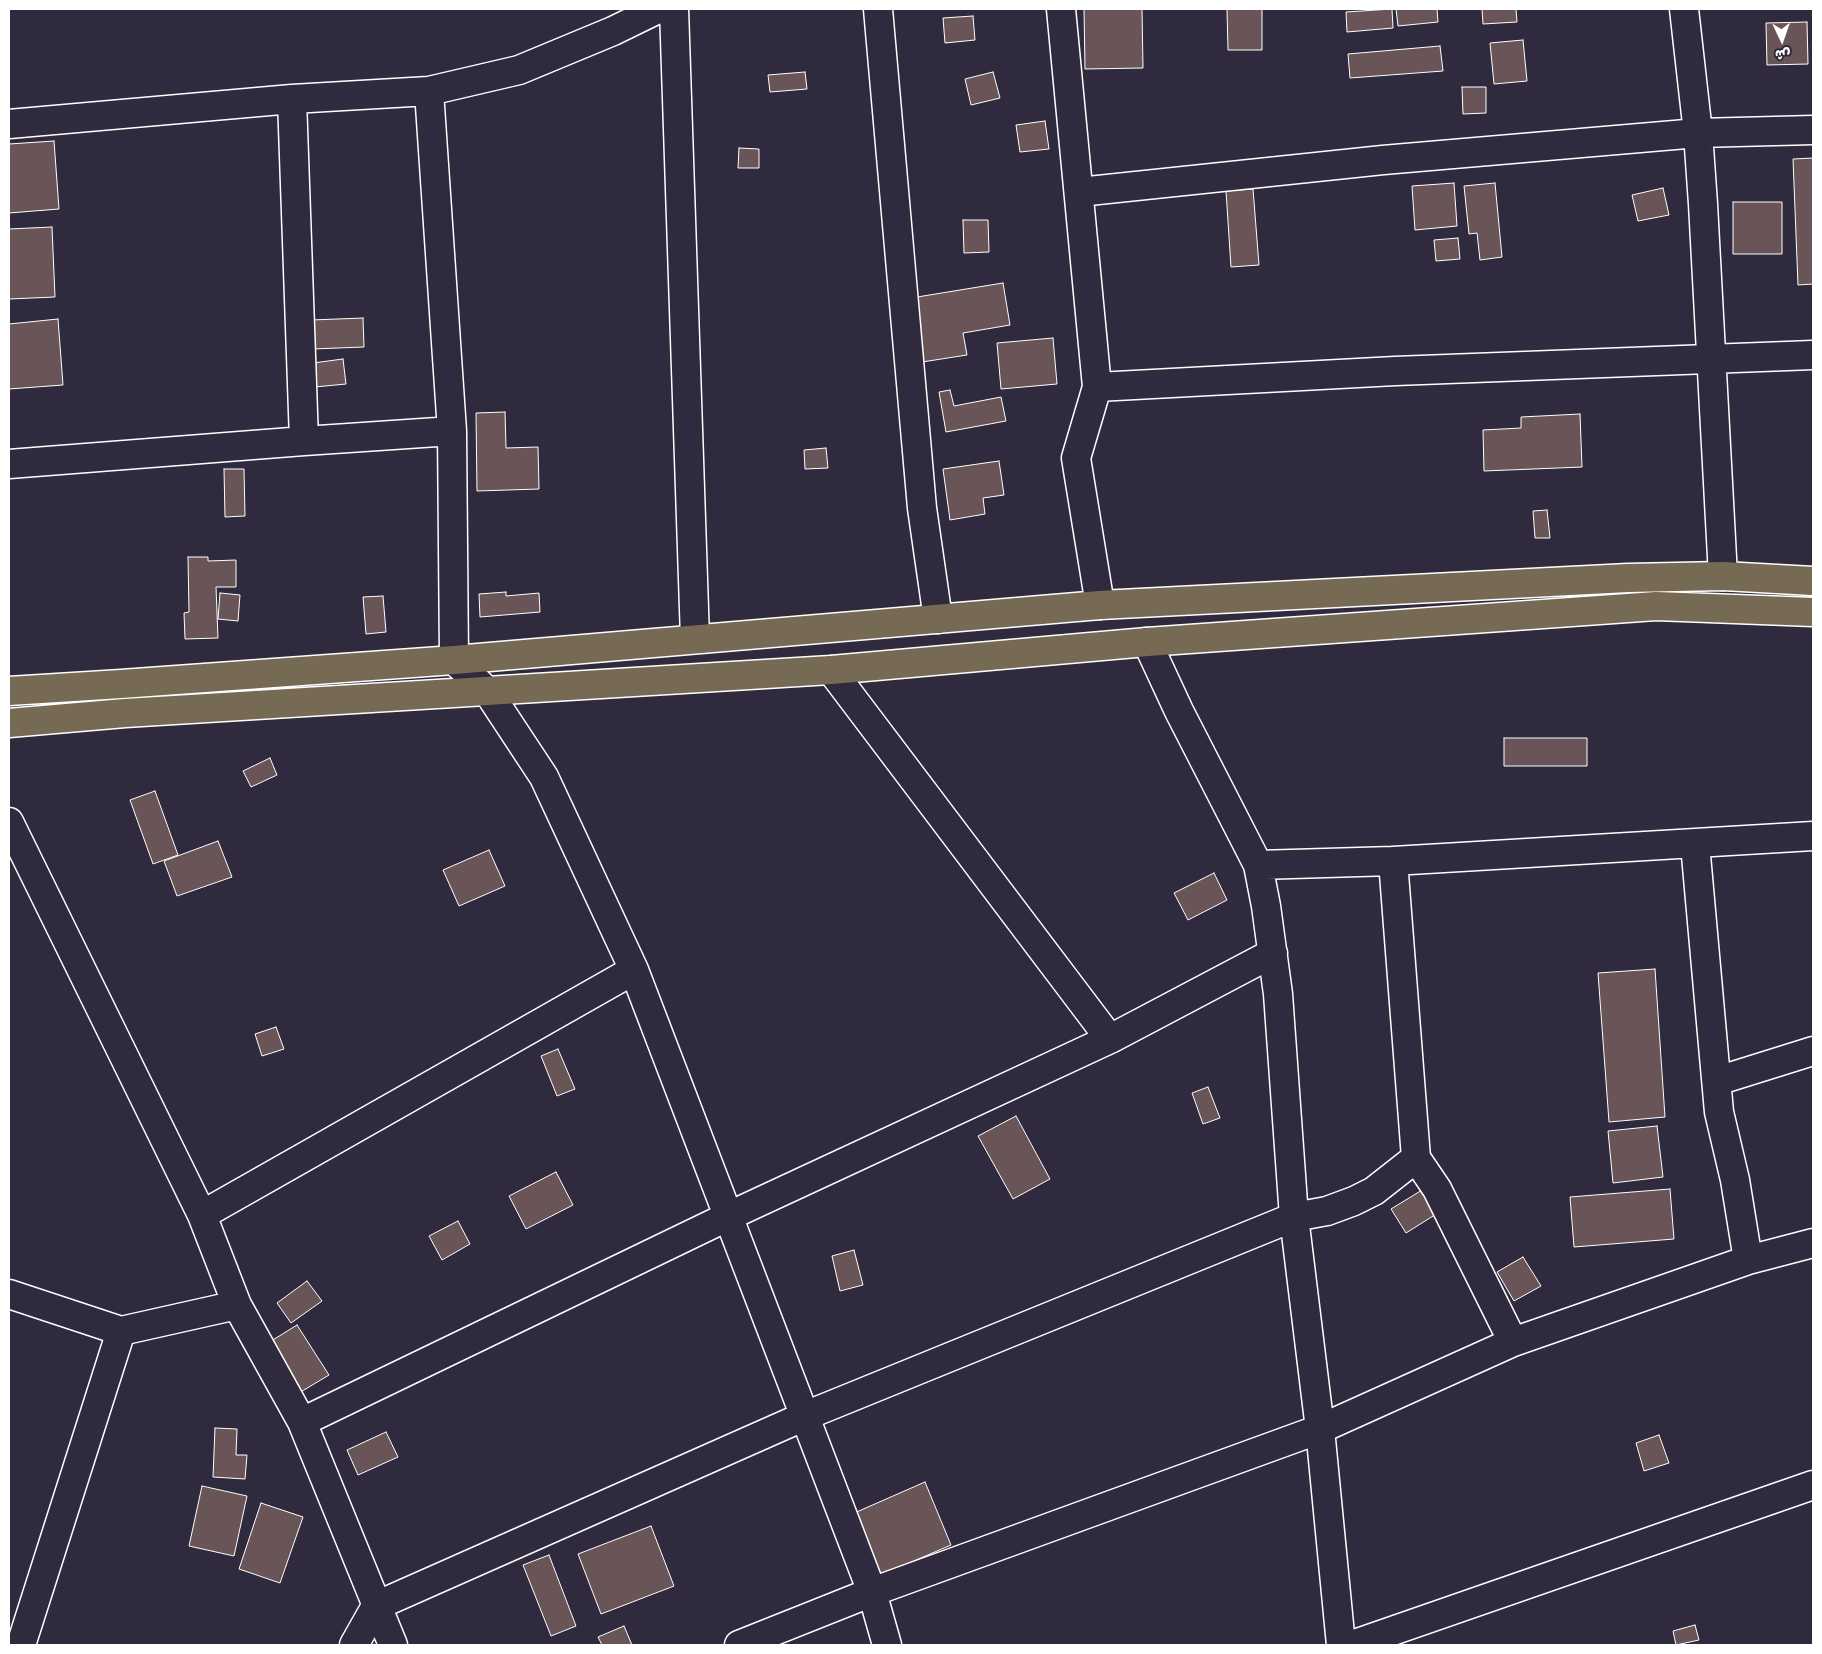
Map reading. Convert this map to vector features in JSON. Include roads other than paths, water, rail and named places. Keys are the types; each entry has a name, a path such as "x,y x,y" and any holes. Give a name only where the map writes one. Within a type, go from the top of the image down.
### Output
{"main road":[{"path":"9,691 454,660 1100,605 1628,578 1723,576 1813,581"},
{"path":"9,723 125,713 831,670 1147,642 1656,606 1813,612"}],"street":[{"path":"9,124 292,99 429,91 519,70 613,31 658,9"},
{"path":"674,9 695,639"},
{"path":"878,9 922,508 938,619"},
{"path":"1061,9 1097,387 1076,458 1100,605"},
{"path":"1684,9 1698,133 1723,576"},
{"path":"429,91 452,431 454,660 488,692 544,777 634,970 872,1592 887,1645"},
{"path":"292,99 304,441"},
{"path":"1079,192 1383,160 1698,133 1813,130"},
{"path":"1097,387 1395,371 1813,355"},
{"path":"9,464 452,431"},
{"path":"1147,642 1179,711 1258,865 1278,994 1294,1217 1320,1429 1341,1645"},
{"path":"831,670 1110,1039"},
{"path":"9,863 13,830"},
{"path":"13,830 202,1215 237,1305 302,1422 393,1645"},
{"path":"1258,865 1393,861 1813,836"},
{"path":"1695,844 1719,1112 1735,1180 1748,1260"},
{"path":"1393,861 1416,1158 1437,1189 1513,1342"},
{"path":"302,1422 729,1216 1110,1039 1272,953"},
{"path":"202,1215 634,970"},
{"path":"1717,1081 1813,1051"},
{"path":"354,1645 376,1606 805,1416 1294,1217 1327,1211 1354,1201 1374,1191 1416,1158"},
{"path":"739,1645 872,1592 1320,1429 1513,1342 1748,1260 1813,1243"},
{"path":"9,1294 121,1332 237,1305"},
{"path":"21,1645 121,1332"},
{"path":"1352,1645 1813,1485"}]}
